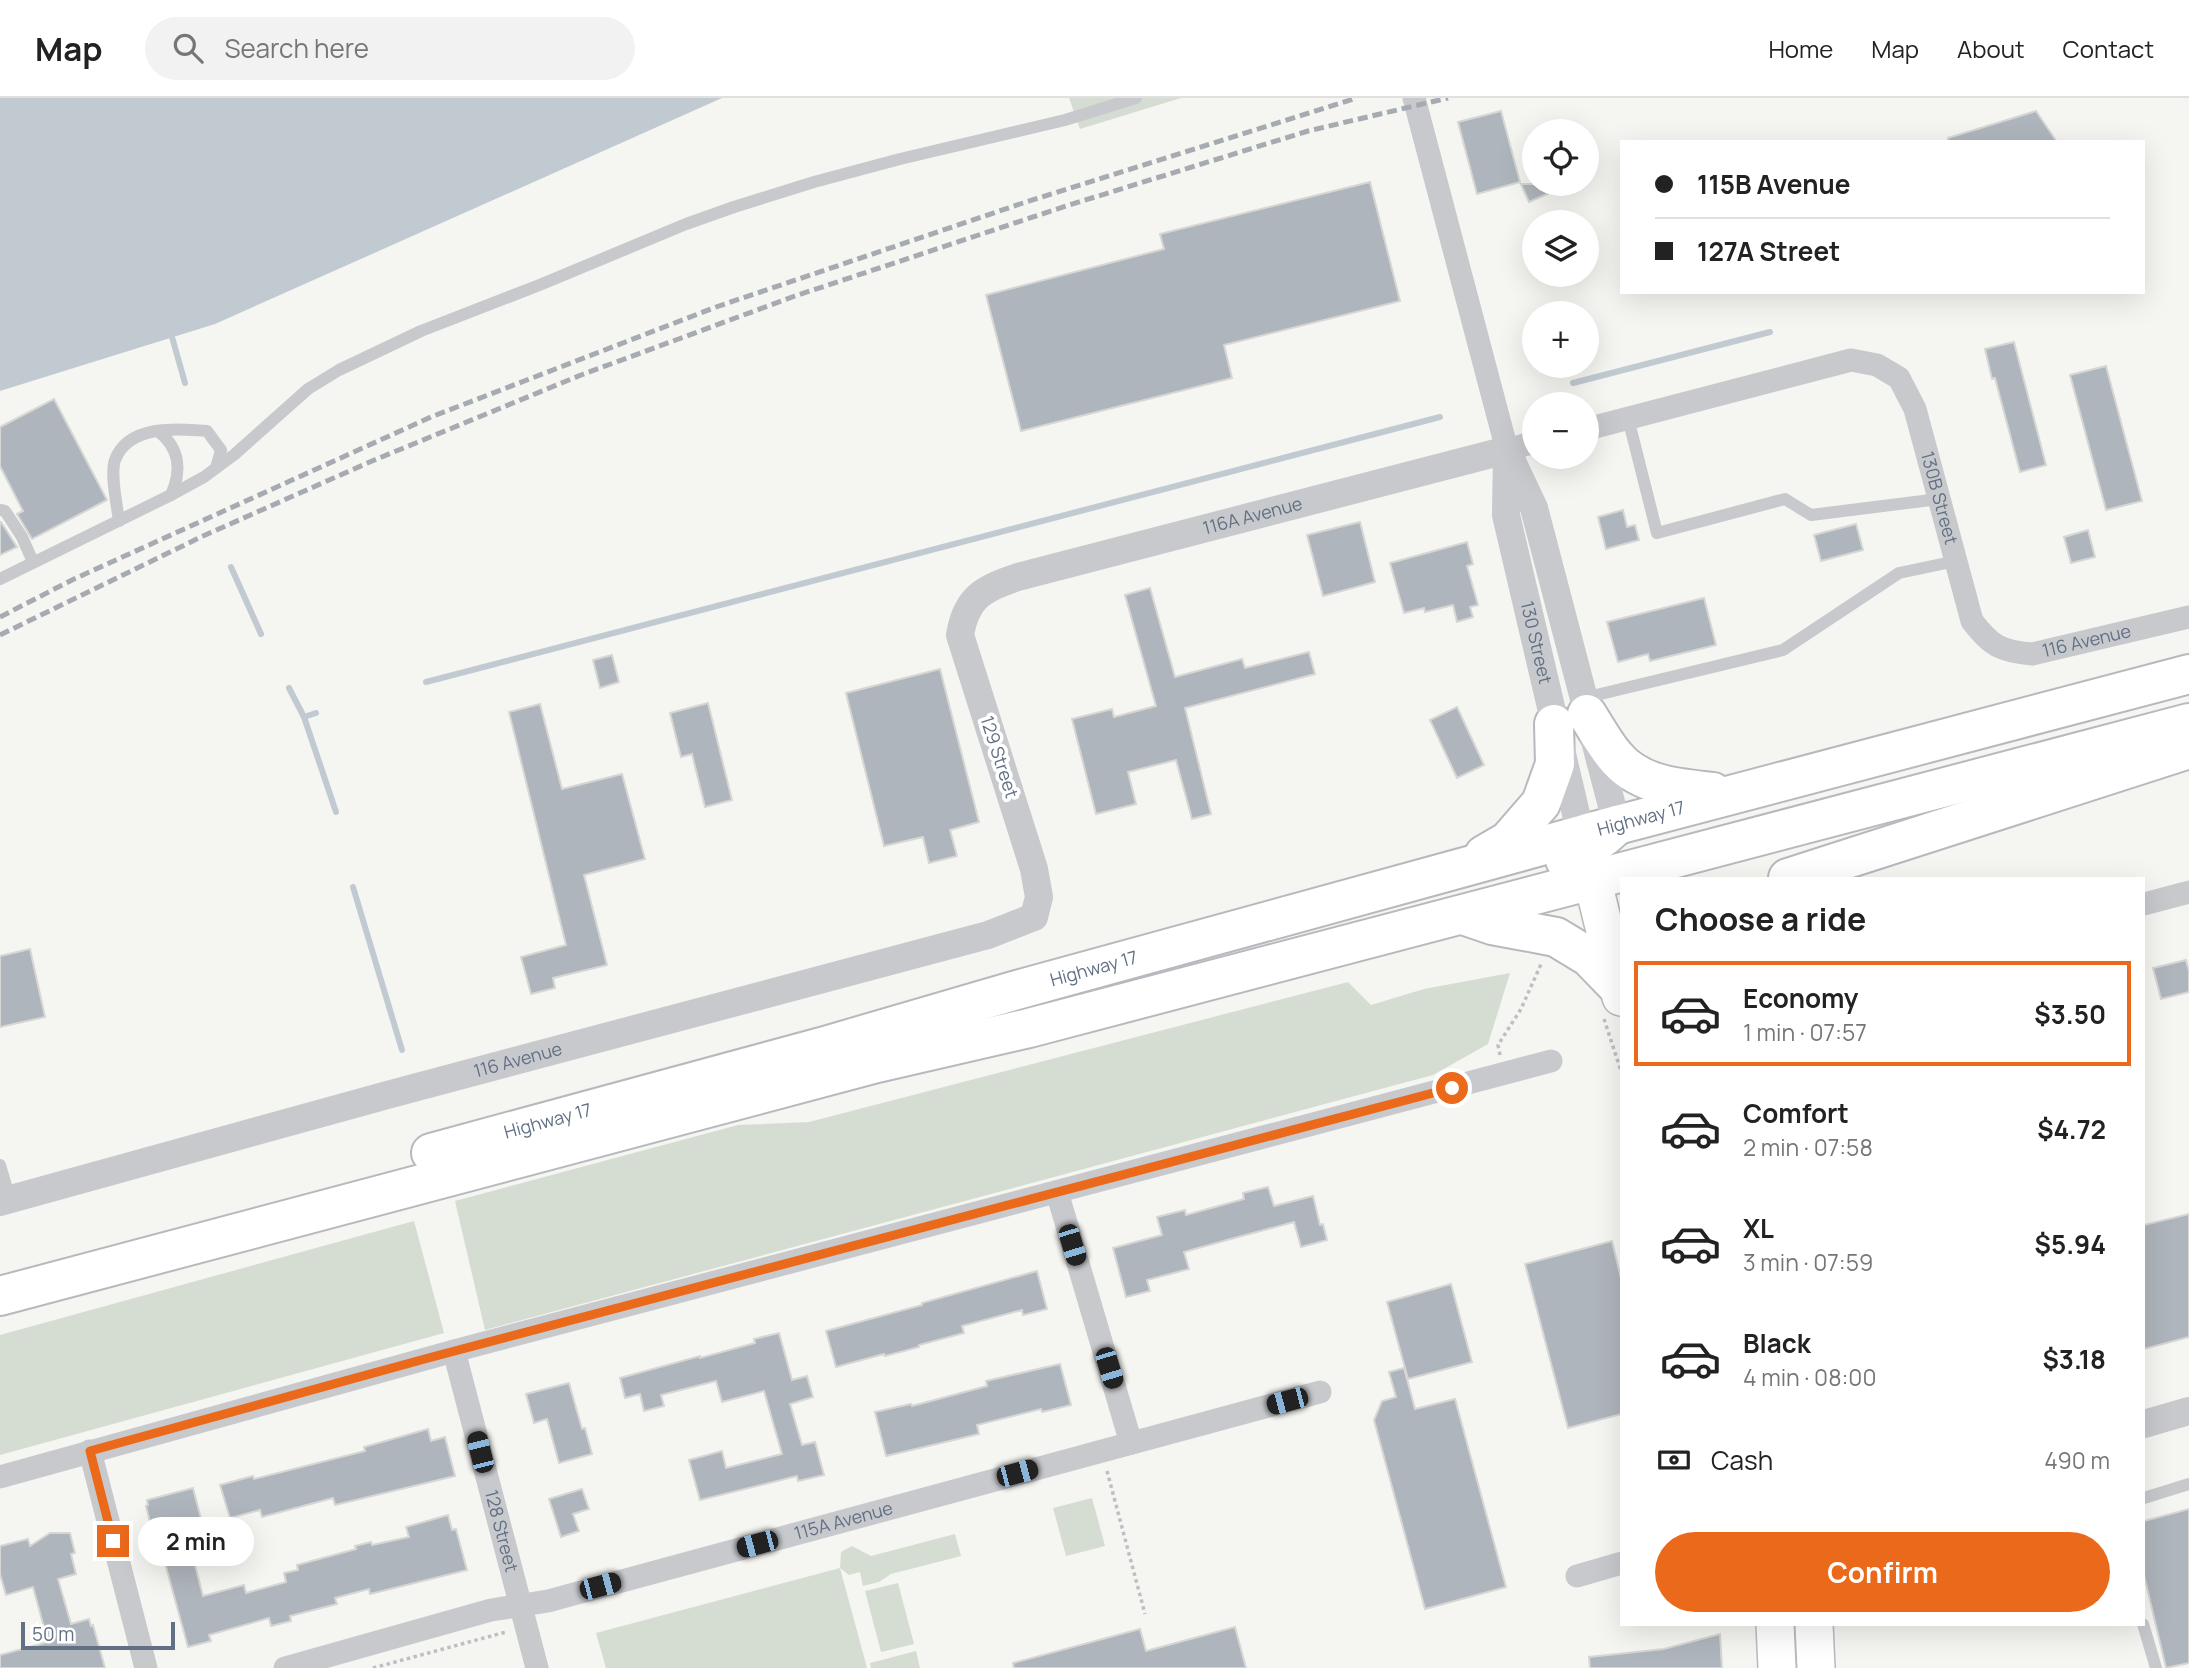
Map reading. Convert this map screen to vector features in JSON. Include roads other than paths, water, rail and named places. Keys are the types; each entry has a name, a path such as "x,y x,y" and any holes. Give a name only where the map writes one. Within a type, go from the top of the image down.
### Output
{"highway":[{"name":"Highway 17","path":"0,1296 864,1067 1029,1028 1461,915 1605,857 1736,794 2189,674"},
{"path":"1466,865 1508,841 1541,803 1575,712 1615,757 1641,778 1670,788 1736,794"},
{"name":"Highway 17","path":"0,1269 825,1046 1466,865 1605,857 2189,723"},
{"path":"1791,877 2189,749"},
{"path":"1029,1028 1142,981 1563,861 1605,857"},
{"path":"1461,915 1492,925 1556,937 1589,957 1614,1002"}],"main road":[{"path":"1605,857 1614,1002"},
{"path":"1774,1626 1777,1668"},
{"path":"1814,1626 1816,1668"}],"street":[{"name":"130 Street","path":"1414,98 1507,450 1534,508 1605,857"},
{"name":"130B Street","path":"1628,418 1851,360 1877,365 1899,378 1915,409 1972,621 1987,640"},
{"path":"1599,426 1628,418"},
{"name":"116A Avenue","path":"973,600 998,583 1018,577 1522,446"},
{"name":"130 Street","path":"1507,450 1506,515 1575,712 1605,857"},
{"name":"129 Street","path":"973,600 963,615 960,635 1034,869 1039,897 1034,917"},
{"name":"116 Avenue","path":"1987,640 2011,652 2032,654 2189,617"},
{"path":"2145,904 2189,892"},
{"name":"116 Avenue","path":"5,1200 988,935 1034,917"},
{"path":"0,1476 454,1351 1551,1061"},
{"path":"1056,1192 1131,1443"},
{"name":"128 Street","path":"454,1351 537,1668"},
{"name":"115A Avenue","path":"285,1668 491,1610 548,1601 1320,1392"},
{"path":"2145,1424 2188,1416"},
{"path":"90,1451 146,1668"},
{"path":"1577,1576 1620,1564"}],"lane":[{"path":"0,579 171,495 235,454 309,389 339,370 421,331 685,224 814,182 1065,120 1136,98"},
{"path":"1628,418 1657,533 1785,499 1811,515 1939,499"},
{"path":"119,521 114,462 126,442 148,432 183,428 207,431 220,450 216,468"},
{"path":"158,431 170,440 178,459 177,482 171,495"},
{"path":"0,510 5,511 22,537 33,562"},
{"path":"1575,712 1783,650 1899,573 1956,561"},
{"path":"0,1166 5,1200"},
{"path":"2145,1498 2189,1484"},
{"path":"2144,1626 2156,1668"}],"waterway":[{"path":"1573,383 1770,332"},
{"path":"172,337 185,383"},
{"path":"426,682 1440,417"},
{"path":"231,567 261,634"},
{"path":"289,688 304,717 316,713"},
{"path":"304,717 336,812"},
{"path":"353,887 402,1050"}],"railway":[{"path":"0,617 74,579 431,417 716,307 1023,203 1357,98"},
{"path":"0,635 203,536 372,461 581,375 795,296 1066,206 1308,131 1448,98"}]}
